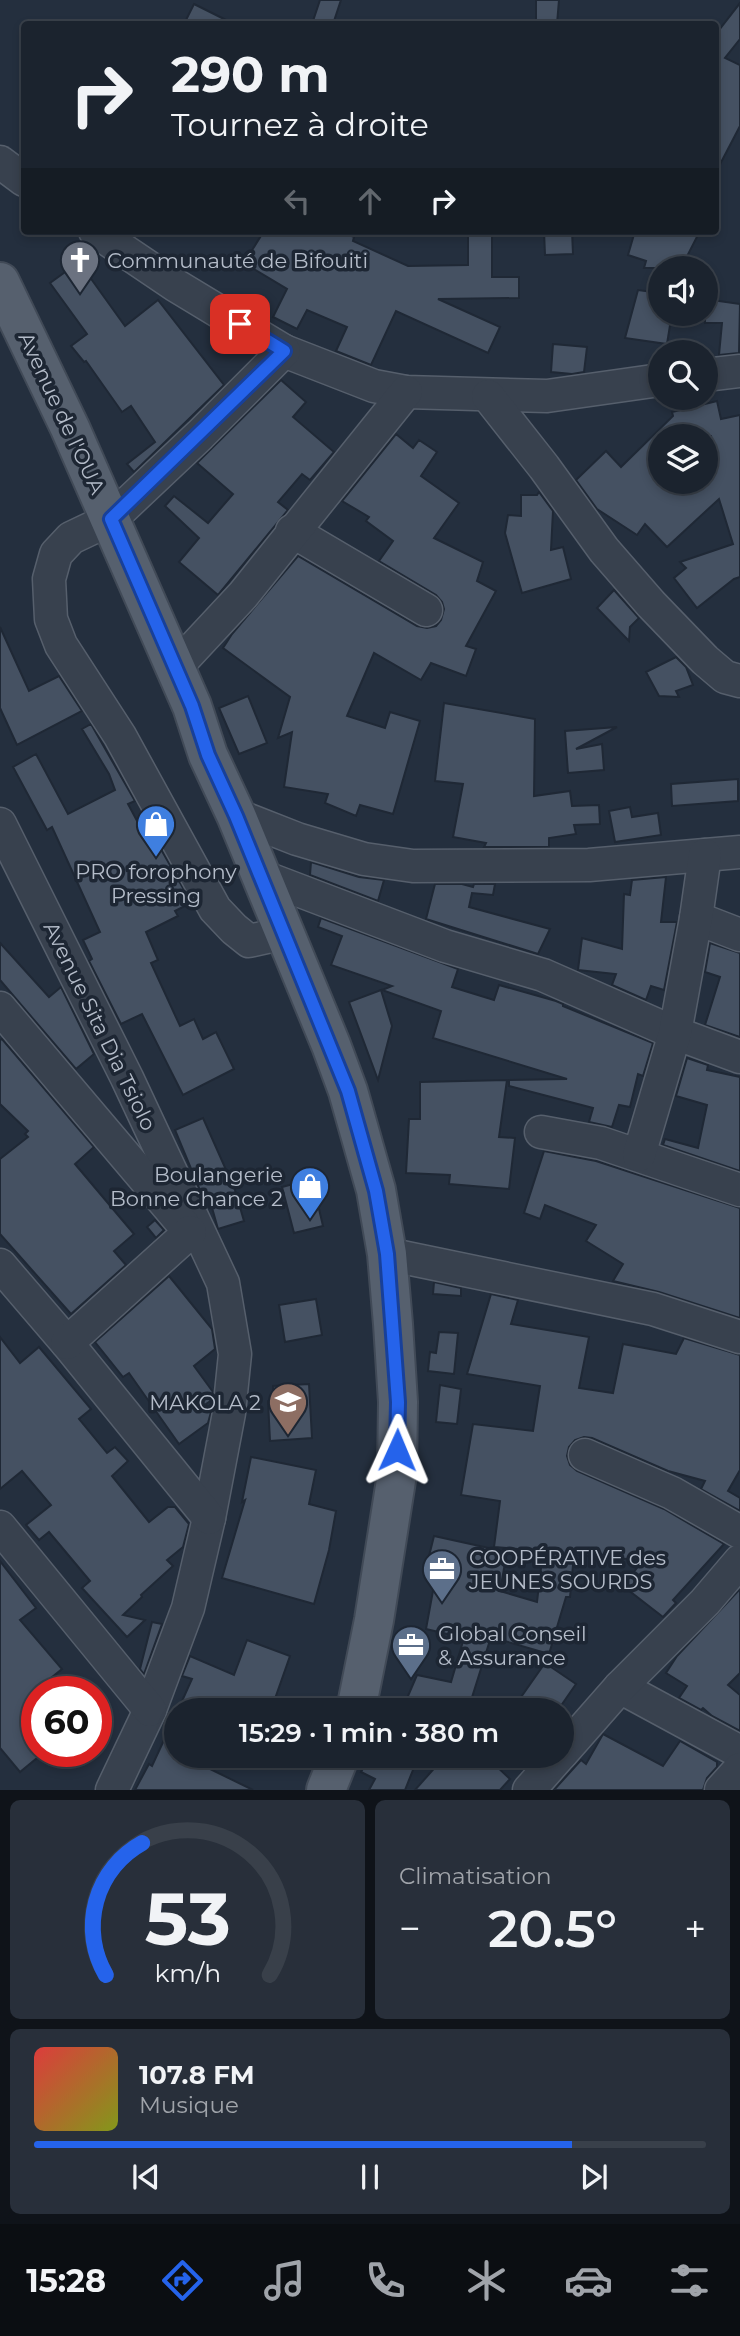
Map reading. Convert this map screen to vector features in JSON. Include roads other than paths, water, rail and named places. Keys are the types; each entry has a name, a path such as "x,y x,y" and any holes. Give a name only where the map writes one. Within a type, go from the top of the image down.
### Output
{"main road":[{"name":"Avenue de l'OUA","path":"0,282 111,519 192,706 208,755 285,933 348,1091 376,1191 387,1254 398,1402 397,1474 374,1620 358,1698"},
{"path":"327,1790 335,1768"}],"street":[{"path":"0,162 21,178"},
{"path":"101,235 175,285 284,351 374,386 406,392 547,396 648,382"},
{"path":"284,351 111,519 71,538 56,554 49,579 51,618 61,646 120,736 215,909 249,941 285,933"},
{"path":"718,374 740,371"},
{"path":"175,668 243,595 406,392"},
{"path":"488,396 604,550 651,604 705,660 725,677 740,681"},
{"path":"292,531 426,610"},
{"path":"236,816 364,859 413,866 589,865 740,852"},
{"name":"Avenue Sita Dia Tsiolo","path":"0,824 127,1078 223,1283 235,1354 229,1413 188,1608 150,1710 112,1790"},
{"path":"639,1155 675,1033 705,855"},
{"path":"261,876 445,946 543,975 675,1033 740,1057"},
{"path":"696,918 740,935"},
{"path":"0,1008 190,1232 223,1283"},
{"path":"541,1132 601,1143 740,1190"},
{"path":"67,1343 190,1232"},
{"path":"387,1254 653,1309 740,1338"},
{"path":"0,1265 209,1518"},
{"path":"585,1455 672,1493 740,1532"},
{"path":"0,1527 150,1710"},
{"path":"574,1739 620,1687 705,1602 740,1562"},
{"path":"620,1687 740,1752"},
{"path":"529,1790 549,1768"},
{"path":"722,1790 740,1769"}],"place":[{"name":"Communauté de Bifouiti","path":"80,294"},
{"name":"PRO forophony Pressing","path":"156,858"},
{"name":"Boulangerie Bonne Chance 2","path":"310,1220"},
{"name":"MAKOLA 2","path":"288,1436"},
{"name":"COOPÉRATIVE des JEUNES SOURDS","path":"442,1603"},
{"name":"Global Conseil & Assurance","path":"411,1679"}]}
